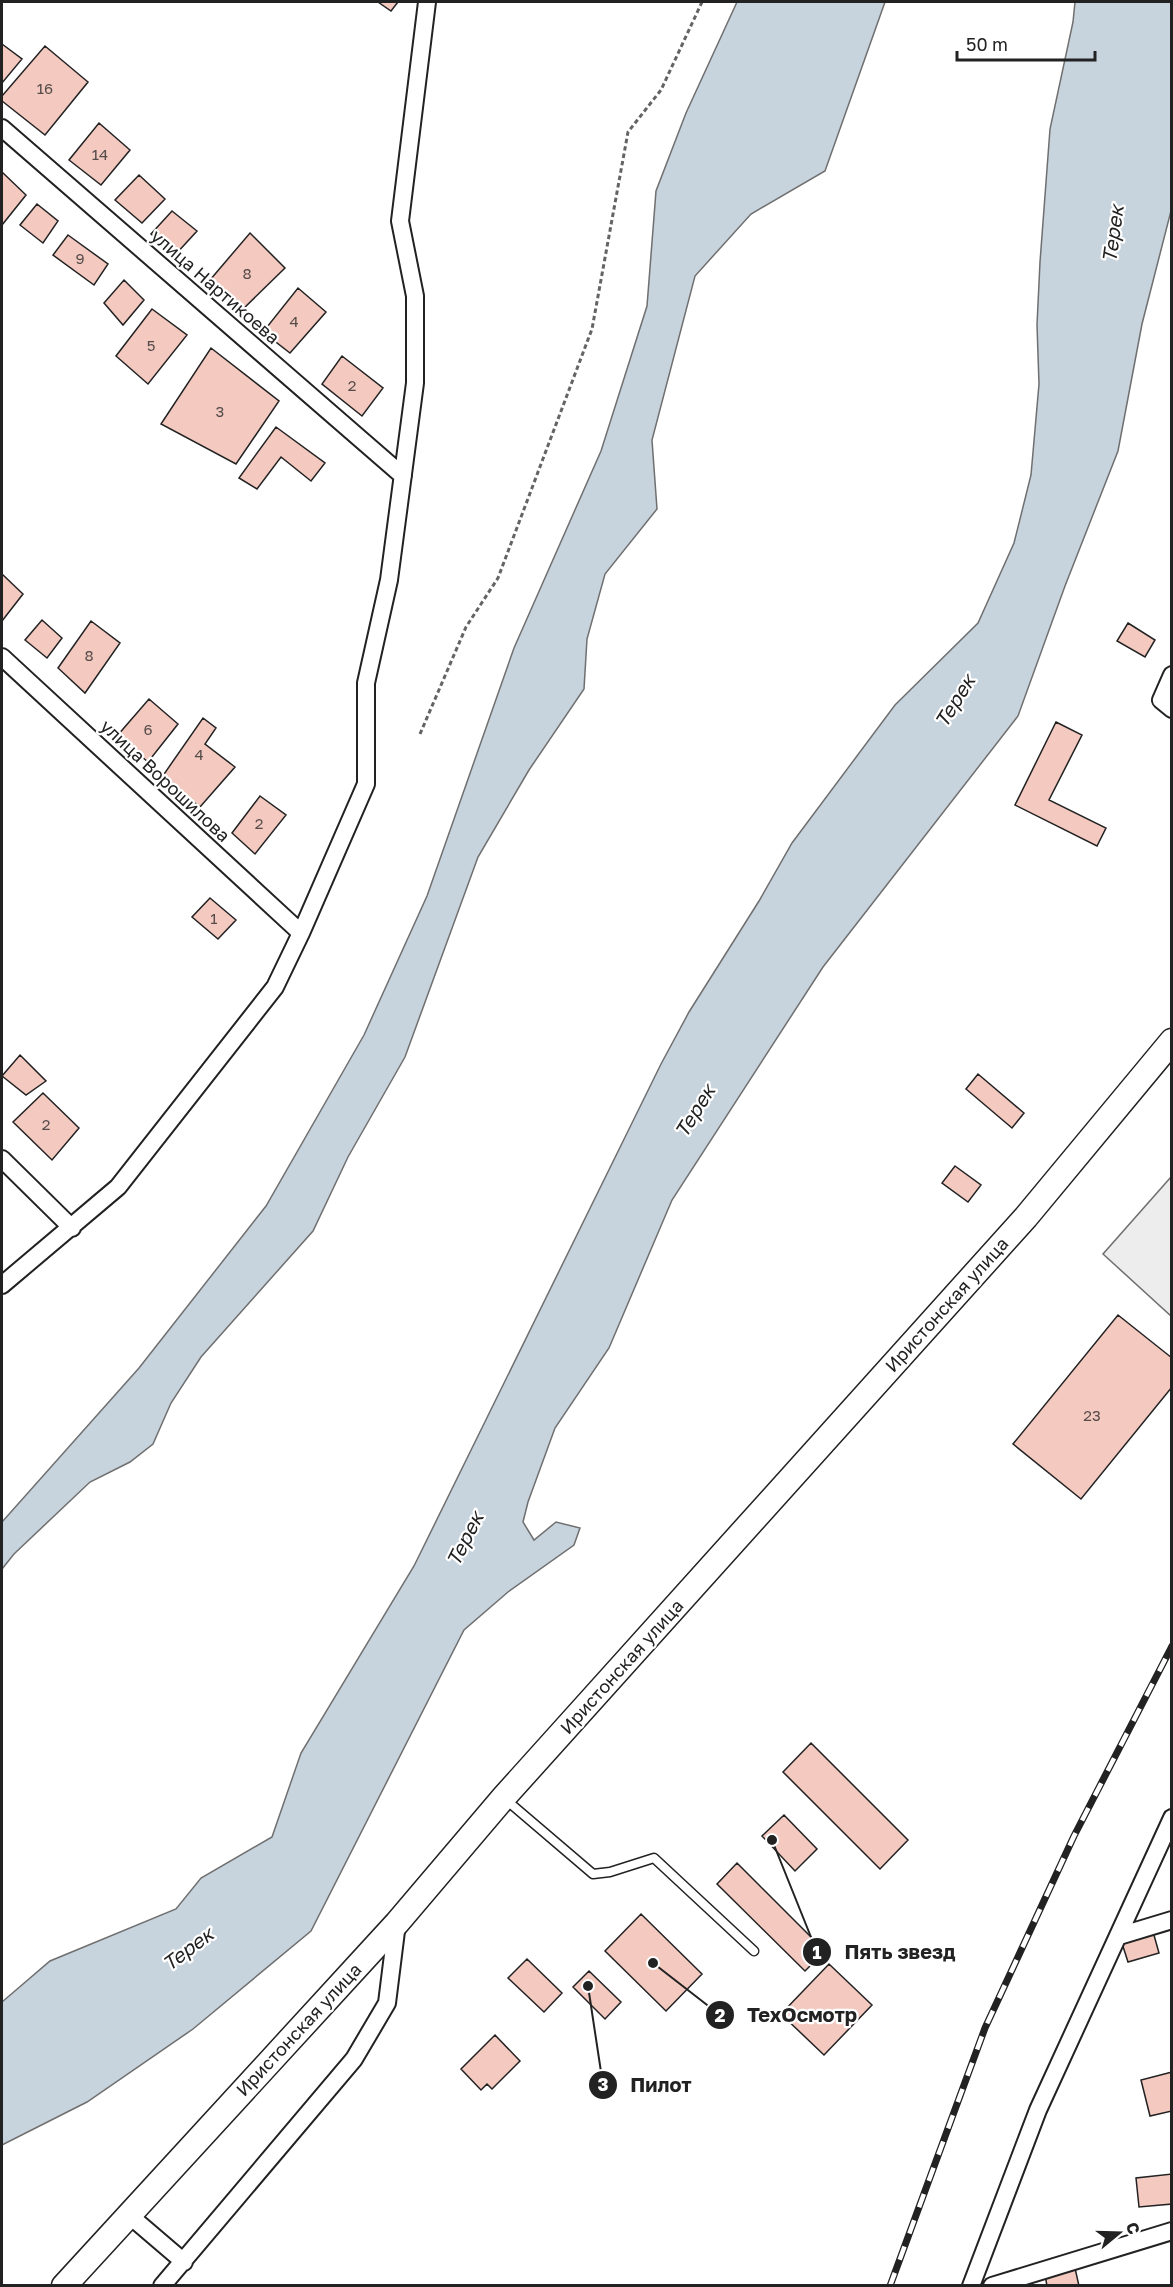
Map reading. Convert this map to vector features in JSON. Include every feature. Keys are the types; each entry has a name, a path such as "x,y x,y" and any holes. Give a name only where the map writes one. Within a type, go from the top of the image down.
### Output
{"main road":[{"name":"Иристонская улица","path":"64,2286 397,1923 504,1797 1026,1217 1172,1041"}],"street":[{"path":"2,1286 118,1187 276,987 366,784 366,682 389,580 415,383 414,296 400,221 427,2"},
{"name":"улица Нартикоева","path":"2,128 403,476"},
{"name":"улица Ворошилова","path":"2,657 301,933"},
{"path":"1172,675 1161,700 1172,710"},
{"path":"2,1159 72,1228"},
{"path":"971,2286 1038,2110 1172,1818"},
{"path":"1119,1936 1172,1920"},
{"path":"164,2285 354,2059 387,2002 397,1923"},
{"path":"129,2215 184,2262"},
{"path":"992,2286 1172,2231"}],"lane":[{"path":"504,1797 593,1874 610,1872 654,1858 754,1951"}],"path":[{"path":"420,734 466,627 498,578 592,330 628,132 661,90 702,2"}],"shaded area":[{"path":"1171,1177 1171,1316 1103,1254"}],"water":[{"path":"737,2 885,2 825,171 751,214 695,276 652,440 657,509 605,574 587,639 584,689 529,770 478,857 405,1057 348,1157 313,1231 201,1357 171,1403 153,1444 130,1462 90,1482 14,1554 2,1569 2,1522 139,1368 266,1206 364,1035 427,896 514,648 601,451 647,306 656,191 686,113"},
{"name":"Терек","path":"1075,2 1171,2 1171,211 1142,324 1118,451 1065,586 1018,716 823,967 672,1200 609,1348 555,1428 528,1502 523,1522 534,1540 556,1522 580,1528 574,1545 508,1592 464,1630 311,1931 193,2029 87,2102 2,2145 2,2002 50,1961 176,1909 201,1878 272,1837 301,1753 414,1566 661,1064 689,1012 759,901 792,843 895,705 978,623 1014,543 1031,475 1039,384 1037,325 1050,129 1073,22"}],"building":[{"path":"378,2 398,2 391,11"},
{"path":"2,44 22,59 2,83"},
{"path":"45,46 88,82 45,135 2,101 2,96"},
{"path":"99,123 130,150 101,185 69,160"},
{"path":"2,172 26,195 2,225"},
{"path":"139,175 165,199 142,223 115,200"},
{"path":"37,204 58,221 43,243 20,225"},
{"path":"172,211 197,231 175,255 151,234"},
{"path":"250,233 285,268 241,311 210,280"},
{"path":"68,235 108,264 94,285 53,255"},
{"path":"124,280 144,300 123,325 104,303"},
{"path":"298,288 326,312 290,353 263,332"},
{"path":"152,309 187,335 148,384 116,356"},
{"path":"211,348 279,401 236,464 161,424"},
{"path":"342,356 383,388 362,416 322,384"},
{"path":"276,427 325,463 311,481 281,457 257,489 239,478"},
{"path":"2,574 23,594 2,621"},
{"path":"42,620 62,638 47,658 25,640"},
{"path":"91,621 120,643 85,693 58,668"},
{"path":"1128,623 1155,640 1145,657 1117,641"},
{"path":"149,699 178,724 148,762 117,736"},
{"path":"203,718 216,728 205,744 235,767 200,807 162,777"},
{"path":"1056,722 1082,735 1049,800 1106,828 1097,846 1015,805"},
{"path":"260,796 286,815 255,854 232,833"},
{"path":"210,898 236,920 218,939 192,917"},
{"path":"20,1055 46,1081 26,1095 2,1076"},
{"path":"978,1074 1024,1113 1012,1128 966,1089"},
{"path":"43,1093 79,1128 52,1160 13,1122"},
{"path":"955,1166 981,1185 968,1202 942,1183"},
{"path":"1118,1315 1172,1358 1172,1387 1081,1499 1013,1444"},
{"path":"811,1743 908,1840 880,1869 783,1772"},
{"path":"784,1815 817,1849 795,1871 762,1836"},
{"path":"737,1863 825,1951 805,1971 717,1884"},
{"path":"641,1914 702,1974 666,2011 605,1951"},
{"path":"1152,1928 1159,1953 1128,1962 1120,1937"},
{"path":"527,1959 562,1993 544,2012 508,1978"},
{"path":"829,1964 872,2005 824,2055 781,2014"},
{"path":"589,1971 621,2002 605,2019 573,1987"},
{"path":"495,2035 520,2061 492,2089 487,2084 481,2090 461,2069"},
{"path":"1172,2072 1172,2111 1150,2116 1141,2080"},
{"path":"1172,2174 1172,2204 1139,2207 1136,2178"},
{"path":"1075,2268 1079,2286 1047,2286 1045,2275"}],"railway":[{"path":"890,2286 985,2028 1074,1836 1172,1646"}],"place":[{"name":"Пять звезд","path":"772,1840"},
{"name":"ТехОсмотр","path":"653,1963"},
{"name":"Пилот","path":"588,1986"}]}
